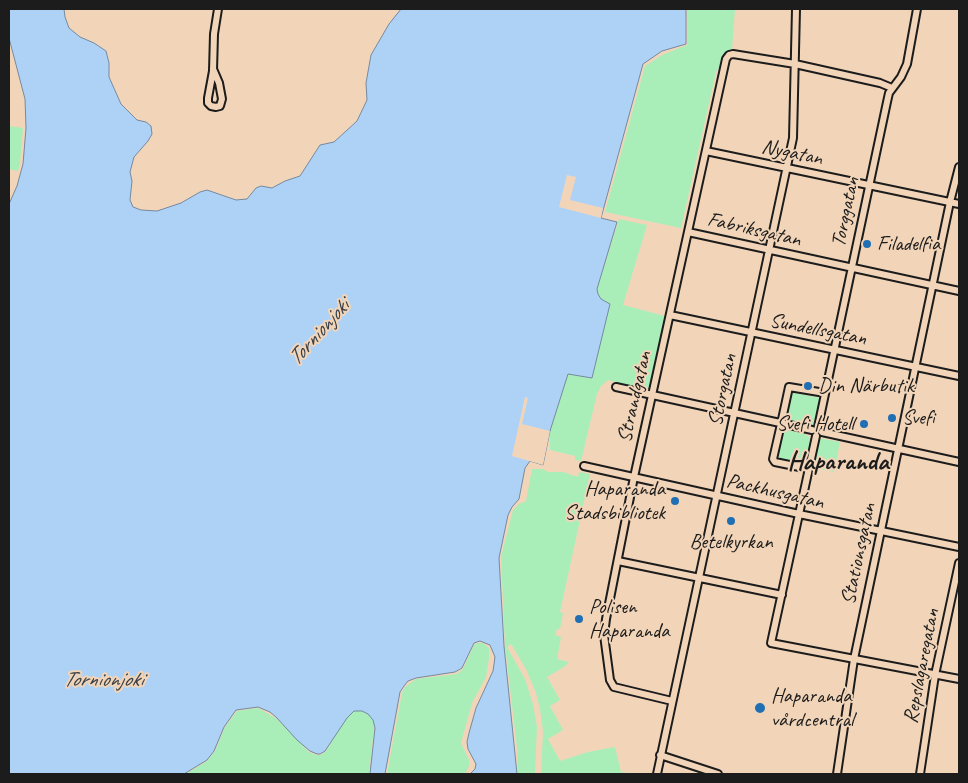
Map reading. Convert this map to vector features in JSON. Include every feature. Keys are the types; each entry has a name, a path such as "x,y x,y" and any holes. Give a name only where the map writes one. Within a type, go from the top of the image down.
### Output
{"street":[{"path":"213,69 219,83 222,99 220,106 216,107 208,103 218,9"},
{"name":"Storgatan","path":"657,774 793,138 796,9"},
{"name":"Torggatan","path":"854,659 771,643 887,102 892,88 901,77 907,64 917,9"},
{"name":"Strandgatan","path":"672,701 614,687 611,683 604,635 606,620 634,477 726,59 733,54 795,64"},
{"path":"795,64 880,83 892,88"},
{"name":"Nygatan","path":"706,151 959,204"},
{"name":"Stationsgatan","path":"838,774 854,659 932,285 959,167"},
{"name":"Fabriksgatan","path":"688,232 850,269 959,291"},
{"name":"Sundellsgatan","path":"670,315 959,376"},
{"path":"616,387 959,462"},
{"path":"809,469 775,462 773,459 789,387 825,393"},
{"name":"Packhusgatan","path":"584,466 799,514 959,547"},
{"path":"618,561 782,595"},
{"name":"Repslagaregatan","path":"920,774 935,675 959,563"},
{"path":"854,659 959,679"},
{"path":"660,755 718,774"}],"green space":[{"path":"687,9 735,9 732,49 716,72 681,228 605,212 645,66 662,55 687,45"},
{"path":"9,126 23,128 18,171 9,169"},
{"path":"619,219 647,225 623,305 665,316 648,391 608,380 601,386 597,394 581,461 575,460 575,456 550,450 550,431 568,373 592,378 609,304 601,299 597,289"},
{"path":"790,392 821,398 815,423 808,428 784,421"},
{"path":"782,429 805,434 809,437 811,441 808,462 803,466 776,459"},
{"path":"819,438 840,442 834,472 813,468"},
{"path":"532,469 563,472 578,477 579,472 590,474 560,612 563,613 560,629 557,629 555,635 561,637 557,659 569,662 547,677 560,700 550,706 563,730 548,739 560,761 588,752 615,747 621,772 633,774 541,774 543,732 540,709 536,693 526,669 511,644 507,647 525,679 533,704 537,727 535,774 518,774 517,748 505,645 501,557 513,510 519,504 526,501"},
{"path":"483,643 489,648 489,658 486,677 472,703 461,743 469,760 466,772 464,774 387,774 402,693 405,687 416,679 457,674 463,669 474,645"},
{"path":"369,644 375,728 373,721 374,728 369,774 186,774 207,761 215,751 225,727 237,711 258,708 277,719 293,736 281,722","holes":["333,740 326,751 321,755 309,752 299,742 310,751 320,754 325,751"]}],"water":[{"name":"Tornionjoki","path":"9,9 64,9 69,28 80,37 106,51 109,63 109,77 121,104 137,120 146,122 151,126 152,134 134,157 130,172 132,181 130,200 133,207 141,210 157,211 181,203 207,190 236,200 247,199 256,188 261,186 272,188 300,176 320,145 334,142 357,121 367,100 366,83 371,55 389,24 401,9 686,9 686,44 662,51 643,64 601,218 617,222 597,289 601,299 610,304 592,378 568,374 550,431 543,465 530,461 525,468 519,499 508,515 499,558 504,646 517,774 470,774 475,769 476,764 468,749 467,742 476,708 493,671 495,657 490,645 480,641 474,643 462,668 455,672 416,678 408,681 404,686 400,692 385,774 370,774 375,728 373,720 368,714 362,711 354,711 347,718 325,751 317,754 310,751 297,740 270,712 258,707 236,710 224,727 214,751 207,760 184,774 9,774 9,204 17,186 23,164 26,128 25,99 9,38"}],"pier":[{"path":"567,175 576,177 570,200 603,208 601,218 559,207"},
{"path":"525,397 528,398 522,424 550,431 543,465 512,456"}],"place":[{"name":"Filadelfia","path":"867,244"},
{"name":"Din Närbutik","path":"808,386"},
{"name":"Svefi","path":"892,418"},
{"name":"Svefi Hotell","path":"864,424"},
{"name":"Haparanda Stadsbibliotek","path":"675,501"},
{"name":"Betelkyrkan","path":"731,521"},
{"name":"Polisen Haparanda","path":"579,619"},
{"name":"Haparanda vårdcentral","path":"760,708"}],"district":[{"name":"Haparanda","path":"838,462"}]}
